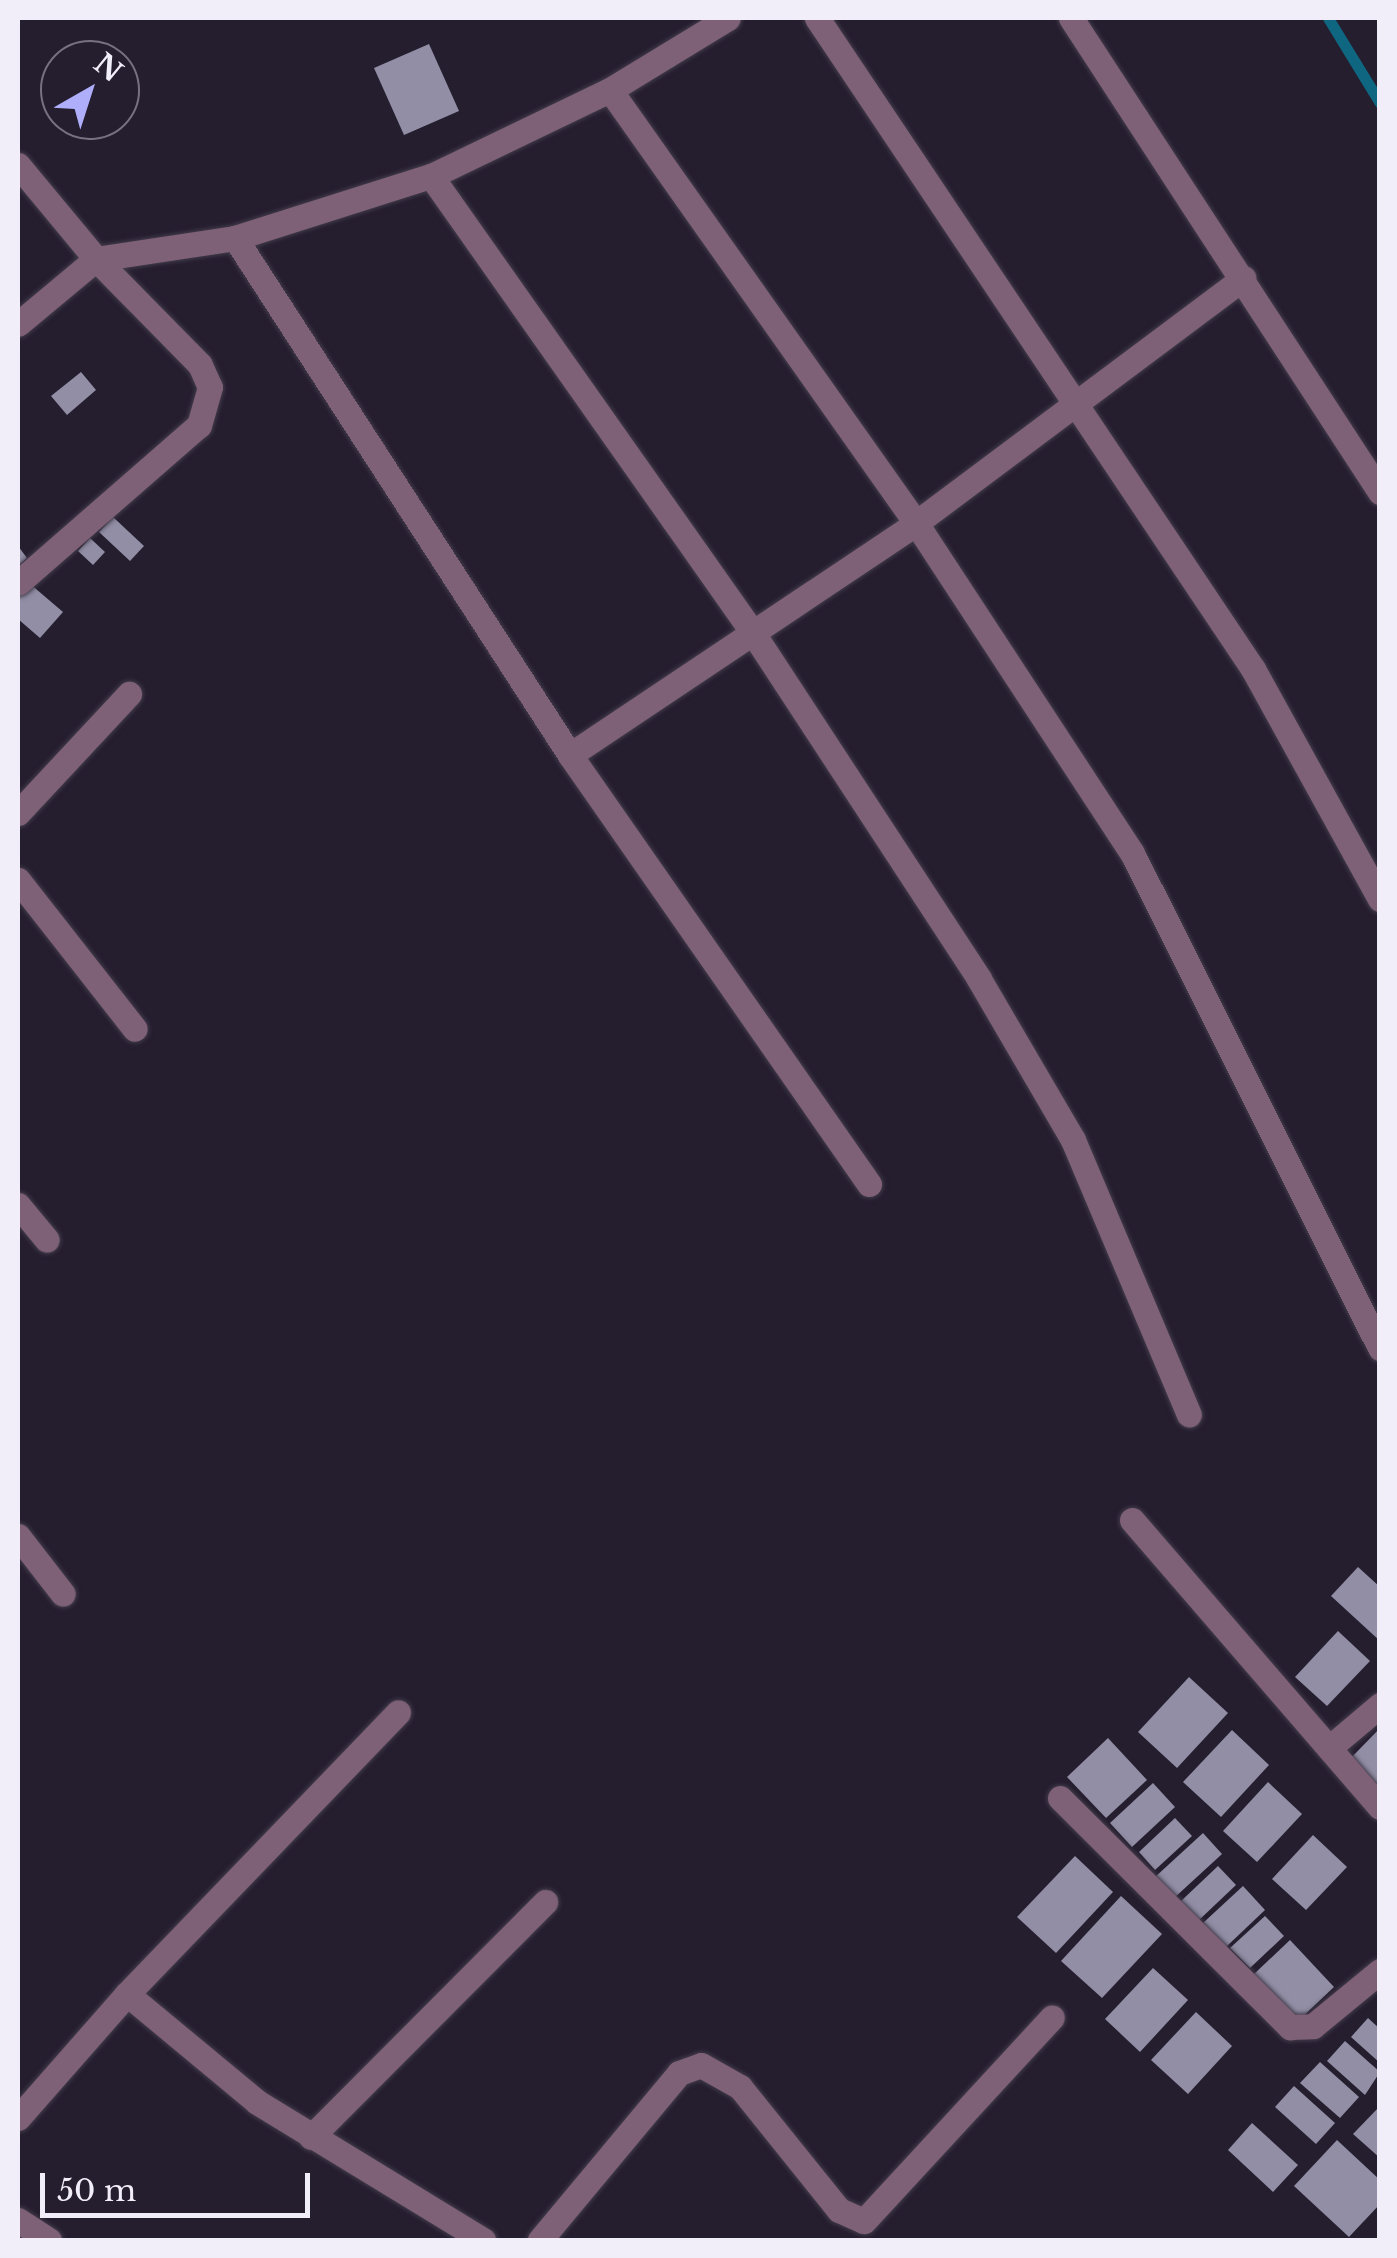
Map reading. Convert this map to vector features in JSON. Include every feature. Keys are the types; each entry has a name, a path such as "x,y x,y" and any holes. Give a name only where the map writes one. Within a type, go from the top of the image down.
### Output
{"street":[{"path":"18,324 96,259 235,238 431,176 610,90 728,18"},
{"path":"817,18 1080,403 1253,669 1380,900"},
{"path":"1071,18 1380,492"},
{"path":"610,90 916,524 1132,853 1380,1348"},
{"path":"18,165 96,259 200,365 210,387 209,406 199,426 18,583"},
{"path":"431,176 753,633 979,979 1073,1140 1189,1415"},
{"path":"235,238 570,755 869,1184"},
{"path":"570,755 916,524 1244,278"},
{"path":"18,813 129,694"},
{"path":"18,880 134,1029"},
{"path":"18,1205 47,1240"},
{"path":"1132,1520 1380,1808"},
{"path":"18,1536 62,1594"},
{"path":"1328,1748 1380,1706"},
{"path":"18,2118 127,1994 398,1712"},
{"path":"1060,1798 1278,2020 1313,2026 1380,1971"},
{"path":"310,2138 545,1902"},
{"path":"127,1994 310,2138 483,2240"},
{"path":"540,2240 679,2072 701,2064 740,2088 839,2210 864,2221 1052,2017"},
{"path":"18,2220 49,2240"}],"building":[{"path":"429,44 459,111 404,135 374,68"},
{"path":"81,372 96,390 67,415 51,396"},
{"path":"113,517 144,546 130,561 99,532"},
{"path":"90,538 105,552 93,565 78,551"},
{"path":"18,546 27,558 18,566"},
{"path":"29,583 63,612 40,638 18,619 18,596"},
{"path":"1358,1567 1380,1587 1380,1641 1331,1596"},
{"path":"1338,1631 1370,1661 1327,1706 1295,1677"},
{"path":"1189,1677 1228,1713 1177,1768 1138,1732"},
{"path":"1380,1728 1380,1788 1349,1760"},
{"path":"1232,1730 1269,1765 1221,1817 1183,1782"},
{"path":"1108,1738 1147,1780 1106,1818 1067,1777"},
{"path":"1268,1782 1302,1814 1257,1862 1223,1831"},
{"path":"1153,1783 1175,1807 1132,1847 1110,1823"},
{"path":"1175,1818 1192,1836 1155,1870 1139,1852"},
{"path":"1203,1833 1222,1854 1173,1899 1154,1878"},
{"path":"1313,1835 1347,1867 1306,1910 1272,1879"},
{"path":"1075,1856 1113,1892 1056,1953 1017,1917"},
{"path":"1218,1866 1236,1885 1198,1921 1180,1902"},
{"path":"1243,1886 1265,1910 1226,1947 1203,1923"},
{"path":"1121,1896 1162,1934 1102,1998 1061,1961"},
{"path":"1265,1916 1284,1936 1250,1968 1230,1948"},
{"path":"1290,1940 1334,1987 1297,2022 1253,1975"},
{"path":"1153,1968 1188,2000 1140,2052 1105,2019"},
{"path":"1196,2012 1232,2046 1188,2094 1151,2060"},
{"path":"1368,2018 1380,2029 1380,2063 1351,2037"},
{"path":"1345,2041 1380,2072 1365,2095 1327,2061"},
{"path":"1320,2062 1359,2097 1340,2118 1300,2083"},
{"path":"1294,2086 1335,2123 1316,2144 1275,2107"},
{"path":"1380,2106 1380,2158 1353,2134"},
{"path":"1252,2123 1298,2165 1273,2192 1228,2150"},
{"path":"1337,2140 1380,2180 1380,2204 1349,2237 1294,2186"}],"waterway":[{"path":"1328,18 1380,103"}]}
